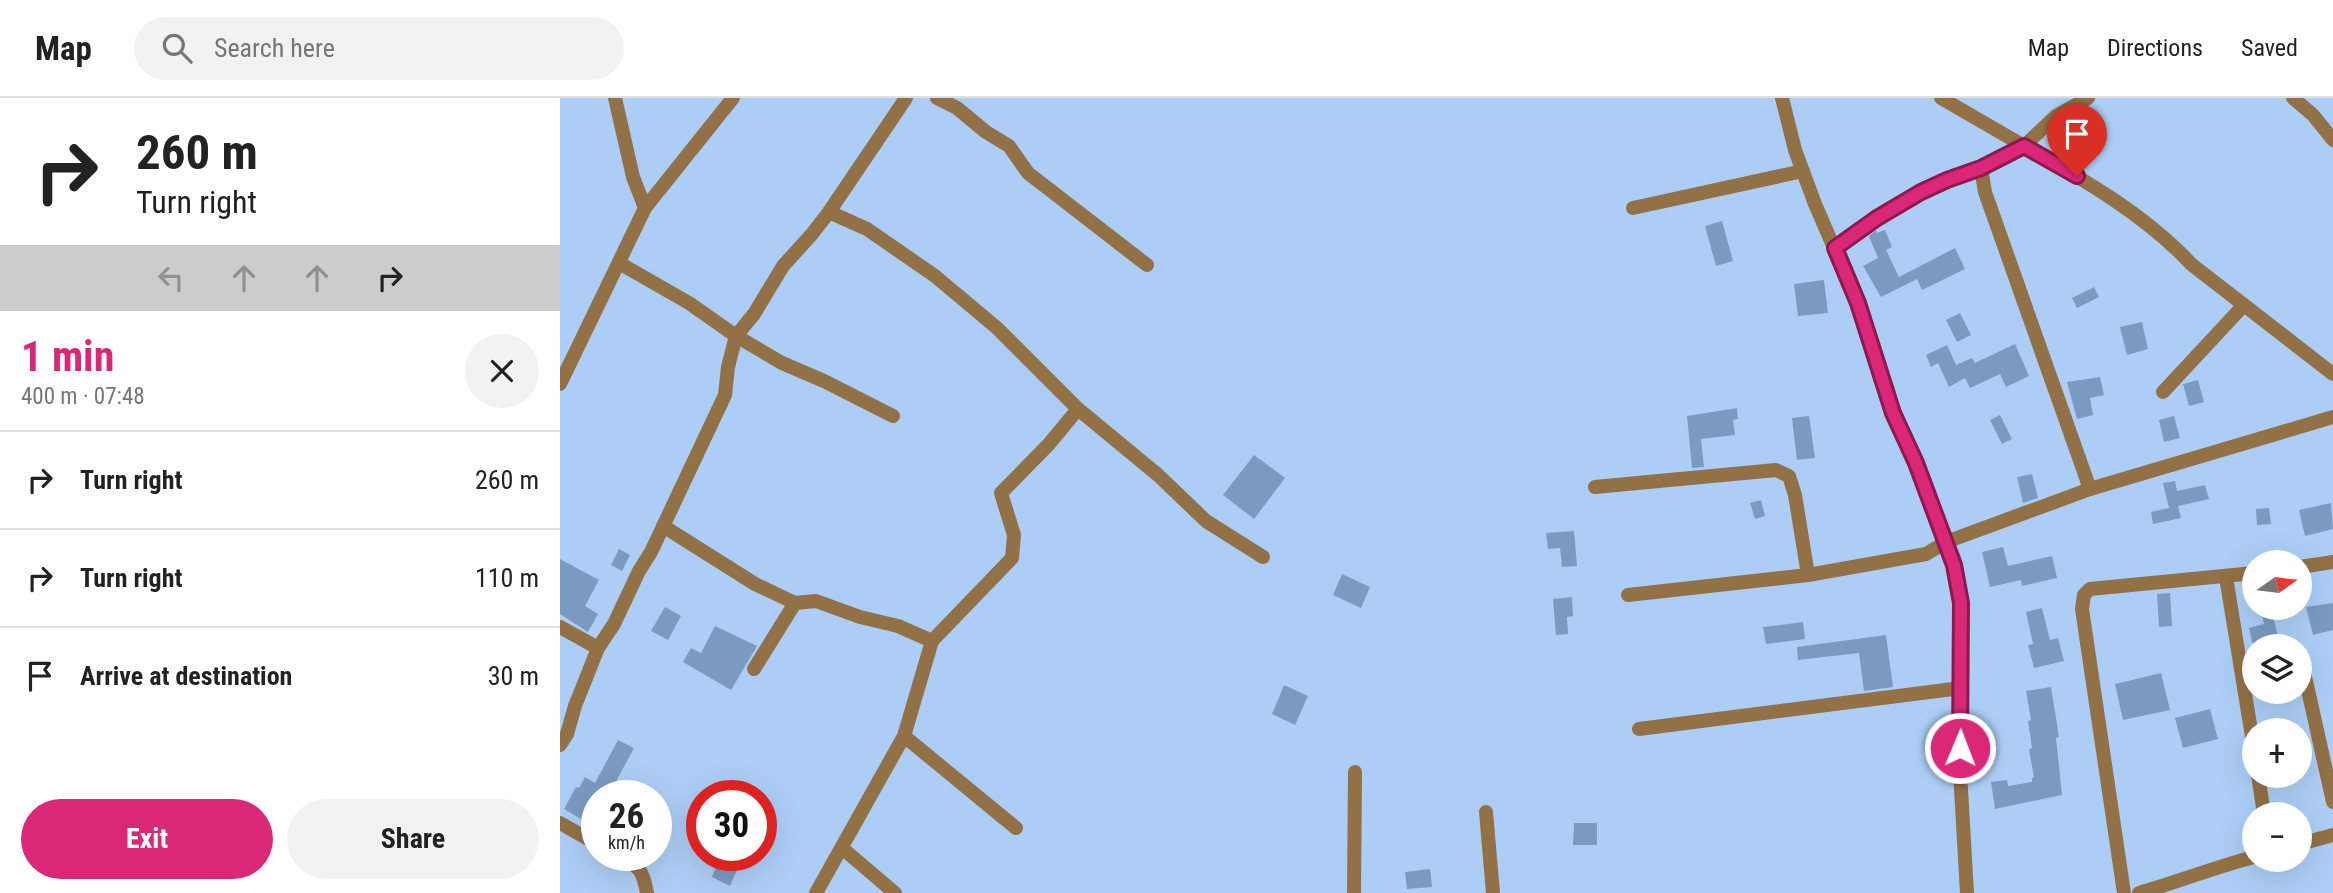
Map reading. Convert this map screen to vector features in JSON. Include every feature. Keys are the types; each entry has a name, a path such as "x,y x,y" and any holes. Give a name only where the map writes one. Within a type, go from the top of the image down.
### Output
{"street":[{"path":"615,98 633,177 645,208"},
{"path":"560,384 645,208 733,98"},
{"path":"560,745 567,734 598,648 614,624 725,396 728,367 736,336 754,314 783,267 829,212 906,98"},
{"path":"937,98 960,103 986,132 1009,146 1035,179 1147,264"},
{"path":"1782,98 1803,172 1858,303 1888,401 1916,463 1954,565 1961,603 1960,772 1967,893"},
{"path":"1941,98 2077,176 2112,200 2173,244 2191,264 2333,374"},
{"path":"1835,248 1877,218 1921,192 1981,168 2024,146 2056,116 2088,98"},
{"path":"2294,98 2313,115 2333,140"},
{"path":"1981,168 1985,192 2090,489"},
{"path":"1633,208 1803,172"},
{"path":"829,212 867,229 934,276 997,328 1079,409 1158,475 1206,521 1263,557"},
{"path":"619,263 689,303 736,336 782,363 892,416"},
{"path":"2163,392 2244,305"},
{"path":"816,893 904,736 932,641 1012,558 1014,535 1001,492 1049,444 1079,409"},
{"path":"1628,595 1808,575 1926,554 1946,542 2090,489 2333,417"},
{"path":"1595,487 1776,470 1789,476 1808,575"},
{"path":"663,526 755,584 795,603 816,601 860,617 898,626 932,641"},
{"path":"2312,565 2333,562"},
{"path":"2124,893 2082,609 2084,595 2090,589 2242,575"},
{"path":"2226,578 2249,718"},
{"path":"754,669 795,603"},
{"path":"560,627 598,648"},
{"path":"1639,729 1961,688"},
{"path":"2311,704 2333,802"},
{"path":"904,736 1016,828"},
{"path":"1354,893 1355,772"},
{"path":"1486,812 1493,893"},
{"path":"560,823 581,835"},
{"path":"2312,841 2333,835"},
{"path":"842,848 895,893"},
{"path":"2139,893 2242,860"},
{"path":"640,871 647,893"}],"building":[{"path":"1722,221 1733,261 1716,266 1705,226"},
{"path":"1876,230 1877,233 1885,230 1892,247 1886,250 1899,277 1955,248 1965,269 1922,290 1917,279 1881,297 1863,266 1878,258 1869,236"},
{"path":"1824,280 1828,313 1798,316 1794,284"},
{"path":"2094,287 2099,297 2077,308 2072,298"},
{"path":"1960,313 1971,335 1957,342 1946,320"},
{"path":"2142,322 2148,349 2127,355 2120,327"},
{"path":"2015,344 2029,376 2006,387 2000,374 1970,388 1965,378 1949,387 1938,363 1931,367 1926,355 1947,345 1956,365 1972,358 1975,363"},
{"path":"2100,377 2104,395 2090,398 2093,415 2077,419 2067,382"},
{"path":"2198,380 2204,402 2189,406 2183,384"},
{"path":"1737,408 1738,419 1733,420 1735,435 1701,439 1704,467 1692,468 1687,416"},
{"path":"2000,415 2012,439 2002,444 1990,420"},
{"path":"1809,416 1815,458 1797,460 1792,418"},
{"path":"2174,416 2180,438 2164,442 2159,420"},
{"path":"1254,455 1285,478 1254,519 1223,495"},
{"path":"2032,474 2038,498 2023,503 2017,477"},
{"path":"2175,481 2177,491 2205,485 2209,499 2178,506 2181,518 2153,524 2151,512 2169,508 2163,483"},
{"path":"1761,500 1765,516 1755,519 1750,503"},
{"path":"2331,503 2333,529 2305,536 2299,510"},
{"path":"2269,508 2271,524 2257,525 2256,509"},
{"path":"1574,531 1577,566 1562,567 1560,548 1548,549 1546,533"},
{"path":"2003,547 2008,566 2052,556 2057,578 2022,586 2021,580 1990,587 1982,552"},
{"path":"619,549 630,555 622,571 611,565"},
{"path":"560,559 599,580 585,606 598,614 588,632 560,614"},
{"path":"1342,574 1370,587 1361,608 1333,595"},
{"path":"2170,593 2172,626 2159,627 2157,594"},
{"path":"1572,597 1573,616 1567,617 1568,634 1556,635 1553,599"},
{"path":"2333,603 2333,630 2313,635 2309,620 2312,620 2312,606"},
{"path":"665,607 681,616 668,640 651,631"},
{"path":"2042,608 2050,640 2058,638 2064,661 2034,668 2028,645 2033,644 2026,612"},
{"path":"2263,620 2274,620 2277,634 2250,634 2249,628 2264,624"},
{"path":"1803,622 1805,639 1766,644 1763,627"},
{"path":"715,626 757,646 731,690 683,662 691,648 701,653"},
{"path":"1886,635 1893,687 1864,691 1859,653 1798,660 1797,647"},
{"path":"2161,673 2170,710 2123,720 2115,684"},
{"path":"1284,685 1308,696 1295,725 1272,714"},
{"path":"2051,687 2059,737 2056,738 2062,795 1995,809 1991,782 2007,780 2008,786 2032,782 2034,778 2029,749 2032,748 2028,721 2031,720 2026,691"},
{"path":"2210,709 2218,739 2183,748 2175,718"},
{"path":"618,740 634,748 617,780 597,780"},
{"path":"581,784 581,819 564,809 576,787 579,788"},
{"path":"1574,823 1597,823 1597,845 1573,845"},
{"path":"1430,869 1432,887 1407,889 1405,872"},
{"path":"715,871 736,871 730,886 712,877"}],"route":[{"path":"1960,748 1961,603 1954,565 1916,463 1893,413 1858,303 1835,248 1877,218 1921,192 1981,168 2024,146 2077,176"}]}
